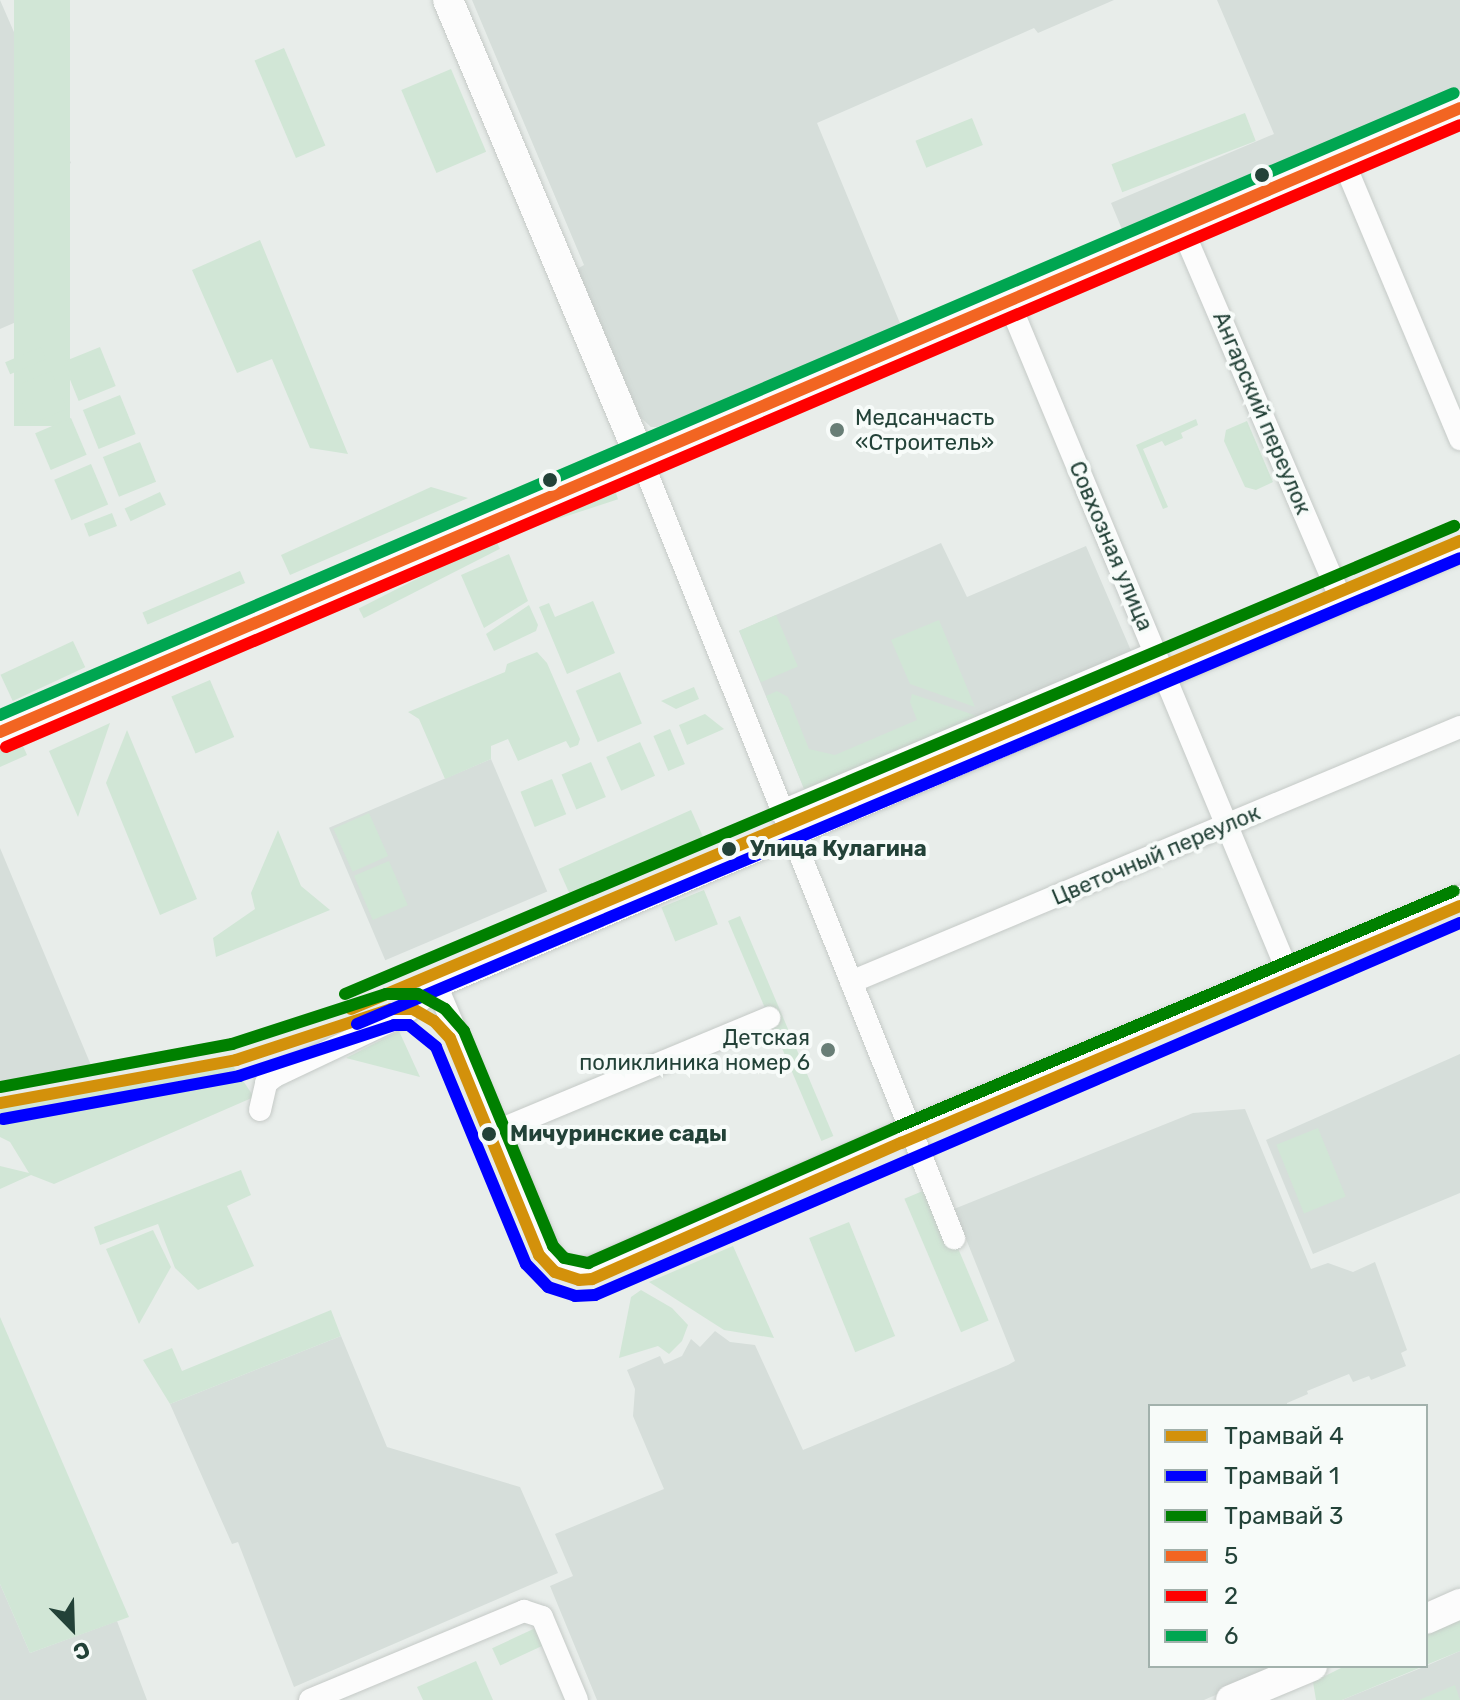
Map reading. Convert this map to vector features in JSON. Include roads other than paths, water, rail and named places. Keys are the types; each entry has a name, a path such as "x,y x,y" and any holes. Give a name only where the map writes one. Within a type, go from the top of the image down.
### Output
{"main road":[{"path":"448,0 640,456"},
{"path":"0,732 1460,108"},
{"path":"1428,1618 1460,1604"},
{"path":"1231,1700 1307,1668"}],"street":[{"path":"1342,158 1460,439"},
{"name":"Ангарский переулок","path":"1181,226 1342,601"},
{"name":"Совхозная улица","path":"1008,300 1287,970"},
{"path":"640,456 790,837 954,1238"},
{"path":"260,1110 266,1083 275,1076 402,1016 437,987 1460,551"},
{"path":"780,812 1155,653"},
{"name":"Цветочный переулок","path":"851,982 1460,727"},
{"path":"437,987 548,1249 559,1264 578,1270 599,1265 910,1129 1460,897"},
{"path":"497,1131 769,1018"},
{"path":"310,1700 524,1611 542,1617 577,1700"}],"tram line":[{"name":"3","path":"345,994 1454,526"},
{"name":"4","path":"351,1009 1460,541"},
{"name":"1","path":"357,1024 1460,558"},
{"name":"3","path":"0,1087 232,1044 386,994 418,994 445,1009 464,1031 553,1246 564,1258 588,1263 895,1128 1454,891"},
{"name":"4","path":"0,1103 236,1060 391,1009 413,1009 434,1021 450,1038 539,1255 555,1272 579,1280 592,1279 901,1143 1460,906"},
{"name":"1","path":"3,1119 239,1076 394,1025 409,1025 436,1047 526,1264 548,1287 575,1296 595,1295 1460,923"}],"place":[{"name":"Медсанчасть «Строитель»","path":"837,430"},
{"name":"Улица Кулагина","path":"729,849"},
{"name":"Детская поликлиника номер 6","path":"828,1050"},
{"name":"Мичуринские сады","path":"489,1134"}]}
